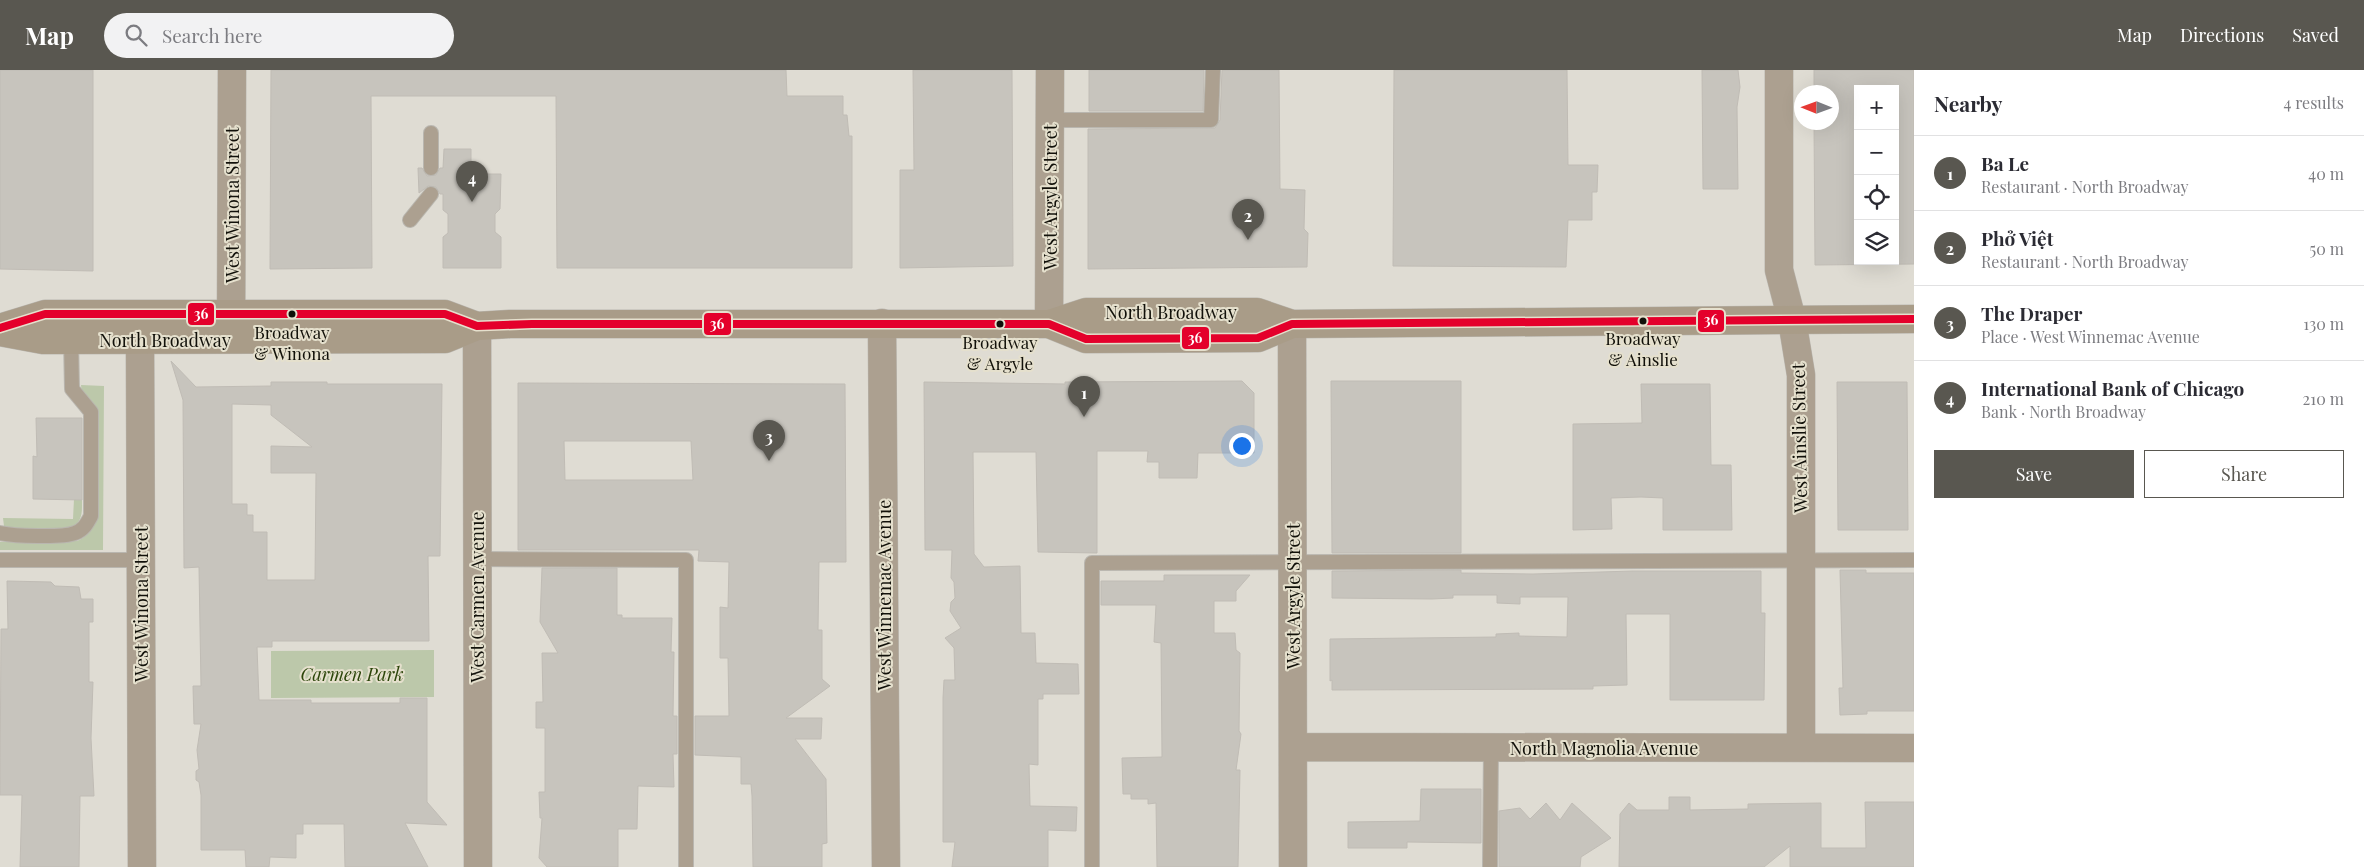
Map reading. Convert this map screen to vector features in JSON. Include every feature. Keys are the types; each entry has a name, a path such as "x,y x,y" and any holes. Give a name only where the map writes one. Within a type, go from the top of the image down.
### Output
{"main road":[{"name":"North Broadway","path":"0,328 45,314 445,340 477,326 532,324 1050,324 1086,312 1257,312 1292,324 1914,319"},
{"name":"North Broadway","path":"0,332 43,340 140,341 231,327"}],"street":[{"name":"West Winona Street","path":"231,327 232,70"},
{"name":"West Argyle Street","path":"1050,70 1050,324"},
{"name":"West Ainslie Street","path":"1779,70 1779,270 1792,320 1801,375 1801,748"},
{"name":"West Winnemac Avenue","path":"882,323 886,867"},
{"name":"West Argyle Street","path":"1292,324 1293,867"},
{"name":"West Carmen Avenue","path":"477,326 478,867"},
{"name":"West Winona Street","path":"140,341 142,867"},
{"name":"North Magnolia Avenue","path":"1293,748 1914,748"}],"lane":[{"path":"1050,120 1211,120 1213,70"},
{"path":"431,133 431,168"},
{"path":"410,220 431,194"},
{"path":"0,533 29,535 76,533 85,526 91,516 92,412 72,389 71,340"},
{"path":"477,559 686,560 686,867"},
{"path":"0,560 141,560"},
{"path":"1092,867 1092,563 1914,560"},
{"path":"1490,867 1491,748"}],"green space":[{"path":"81,385 104,386 103,550 0,550 0,542 77,541 87,535 94,525 96,517"},
{"path":"74,499 82,499 82,512 80,519 72,528 8,529 4,526 3,518 73,519"},
{"name":"Carmen Park","path":"434,650 434,697 271,698 271,651"}],"building":[{"path":"0,70 93,70 93,271 0,269"},
{"path":"271,70 786,70 787,96 843,96 843,115 847,115 849,136 852,136 852,268 557,268 556,96 371,96 372,268 270,269"},
{"path":"913,70 1012,70 1013,266 900,268 900,170 914,170"},
{"path":"1089,70 1204,70 1203,111 1089,111"},
{"path":"1222,70 1279,70 1280,189 1305,190 1304,229 1308,233 1307,267 1088,269 1088,129 1215,128 1220,120"},
{"path":"1394,70 1567,70 1568,165 1598,165 1597,192 1592,192 1592,220 1568,220 1566,267 1393,266"},
{"path":"1702,70 1738,70 1740,87 1737,107 1738,189 1703,189"},
{"path":"1814,70 1914,70 1914,264 1899,264 1899,85 1854,85 1854,265 1815,265 1814,130 1839,130 1839,85 1814,85"},
{"path":"444,149 471,149 471,174 501,174 500,209 495,214 495,232 501,237 501,268 443,268 443,237 448,233 448,214 443,210 443,194 440,194 436,187 428,186 419,193 418,168 422,168 427,176 436,175 440,168 443,168"},
{"path":"171,361 196,387 271,386 271,382 442,384 440,556 428,556 429,641 272,641 272,647 257,647 259,700 311,700 311,703 400,703 400,698 427,698 427,802 447,825 405,823 428,867 345,867 344,824 303,824 303,834 296,834 296,858 270,857 269,867 246,867 245,850 201,850 201,795 199,782 196,780 196,771 199,769 197,750 201,724 194,724 193,686 201,686 199,567 184,568 183,400","holes":["232,404 271,405 271,415 312,447 271,446 271,473 316,473 315,580 267,580 267,532 253,532 253,515 247,515 247,504 232,504"]},
{"path":"1242,381 1254,393 1254,453 1198,453 1197,478 1159,478 1159,462 1147,462 1148,451 1097,451 1097,553 1038,552 1036,452 973,452 974,554 984,567 1020,566 1021,633 1035,633 1036,663 1078,664 1079,694 1043,694 1043,699 1038,699 1038,765 1029,764 1030,806 1077,807 1076,831 1048,830 1048,867 952,867 955,842 943,842 943,698 944,680 955,680 954,648 945,638 961,628 950,611 951,602 955,598 954,582 951,578 952,550 925,550 924,382 1065,384 1065,382"},
{"path":"1331,381 1461,381 1461,553 1332,553"},
{"path":"1837,382 1907,382 1908,530 1838,530"},
{"path":"518,383 845,384 846,562 819,562 818,630 822,630 822,679 830,686 786,718 822,718 821,739 795,739 826,779 827,843 822,844 822,867 753,867 751,784 741,784 741,757 695,755 695,716 729,716 728,658 720,658 720,607 728,608 729,562 698,561 699,550 518,550","holes":["564,441 691,441 693,480 565,480"]},
{"path":"1641,384 1710,384 1711,465 1731,465 1732,530 1663,530 1663,498 1641,497 1611,498 1612,529 1573,530 1573,424 1642,423"},
{"path":"36,418 82,418 82,500 33,499 33,456 37,457"},
{"path":"542,568 617,568 617,615 622,615 622,618 672,618 671,652 674,652 673,716 677,716 677,754 673,754 674,787 638,786 637,829 618,829 618,867 547,867 539,858 542,818 540,818 539,792 545,792 545,728 536,728 536,702 543,702 542,653 558,653 540,622"},
{"path":"1461,570 1461,573 1533,574 1633,571 1761,571 1761,613 1765,613 1764,700 1670,700 1670,614 1626,614 1627,685 1593,686 1593,689 1332,690 1332,680 1330,681 1330,639 1496,637 1496,634 1519,633 1519,636 1567,637 1568,597 1520,597 1520,604 1497,603 1497,595 1453,595 1453,598 1432,599 1332,598 1332,571"},
{"path":"1840,570 1866,570 1866,573 1914,573 1914,711 1867,711 1867,714 1840,715 1839,688 1843,688"},
{"path":"1164,575 1250,575 1236,591 1236,601 1214,601 1214,633 1235,633 1236,650 1240,653 1239,731 1241,734 1236,770 1240,770 1238,867 1157,867 1156,803 1148,804 1148,799 1131,799 1131,794 1123,794 1122,758 1162,757 1161,643 1154,642 1156,605 1101,605 1101,581 1164,581"},
{"path":"7,581 51,582 55,586 79,587 81,599 93,599 93,622 89,622 89,682 93,682 91,738 94,796 80,796 79,867 20,867 22,795 0,795 1,629 8,629"},
{"path":"1421,789 1481,789 1481,843 1407,842 1407,848 1348,848 1348,822 1420,821"},
{"path":"1669,797 1690,797 1690,810 1748,809 1748,804 1821,803 1821,848 1866,848 1865,802 1914,802 1914,867 1790,867 1790,846 1764,867 1619,867 1620,814 1629,803 1637,810 1669,810"},
{"path":"1546,803 1560,820 1572,803 1611,838 1581,857 1580,867 1499,867 1499,811 1520,808 1530,819"}],"transit line":[{"name":"36","path":"0,328 45,314 445,314 477,326 532,324 1049,324 1086,339 1258,338 1292,324 1914,319"}],"place":[{"name":"International Bank of Chicago","path":"472,202"},
{"name":"Phở Việt","path":"1248,240"},
{"name":"Broadway & Winona","path":"292,314"},
{"name":"Broadway & Ainslie","path":"1643,321"},
{"name":"Broadway & Argyle","path":"1000,324"},
{"name":"Ba Le","path":"1084,417"},
{"name":"The Draper","path":"769,461"}]}
